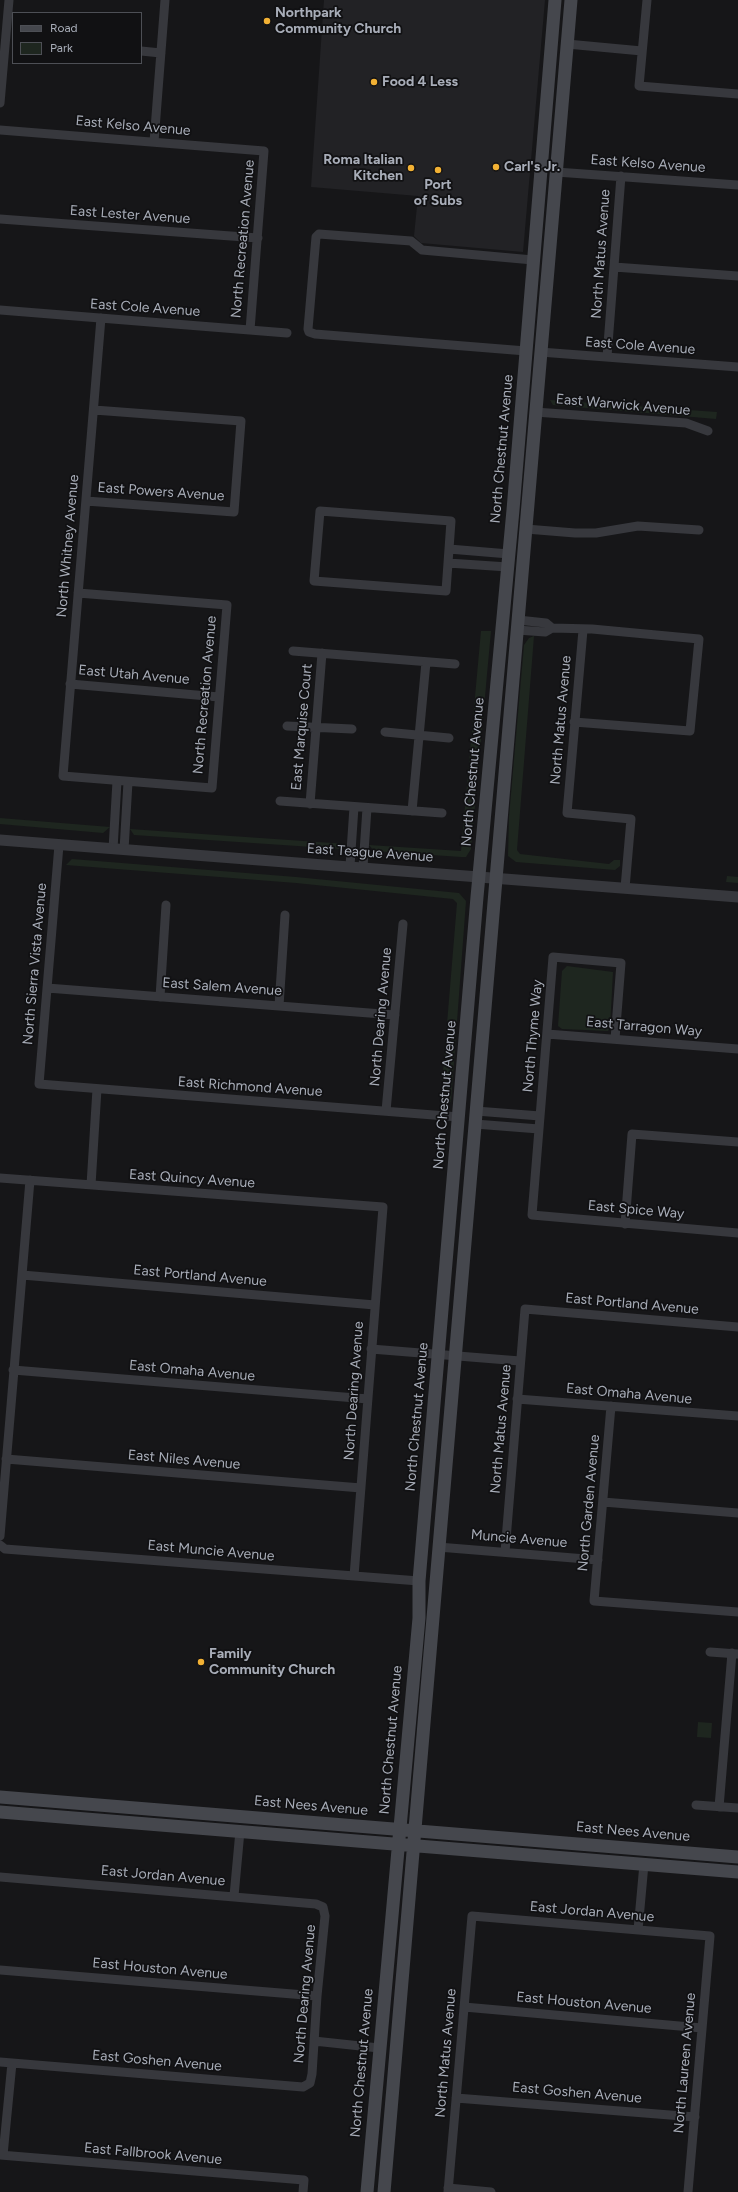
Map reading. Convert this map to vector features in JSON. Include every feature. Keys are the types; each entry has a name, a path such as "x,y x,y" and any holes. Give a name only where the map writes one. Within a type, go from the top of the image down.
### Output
{"main road":[{"name":"North Chestnut Avenue","path":"367,2192 418,1618 419,1581 479,876 509,561 555,0"},
{"name":"North Chestnut Avenue","path":"384,2192 412,1846 456,1356 571,0"},
{"path":"547,102 551,105 554,111 550,160 556,172"},
{"path":"533,260 538,275 533,340 540,352"},
{"path":"526,351 532,361 528,402 535,412"},
{"path":"509,561 513,574 509,620 513,628 518,625"},
{"path":"459,1117 467,1123 461,1187 466,1239"},
{"path":"419,1581 426,1590 425,1606 432,1616"},
{"name":"East Nees Avenue","path":"0,1797 738,1857"},
{"path":"0,1812 738,1872"},
{"path":"117,1822 154,1817 217,1822 225,1819 226,1815"},
{"path":"644,1864 650,1859 656,1857 708,1862 738,1857"},
{"path":"379,2048 383,2049 386,2058 382,2124 386,2158"}],"street":[{"path":"0,103 9,41 9,0"},
{"path":"154,142 165,0"},
{"path":"647,0 639,86 738,94"},
{"path":"567,44 642,51"},
{"path":"142,51 161,52"},
{"name":"East Kelso Avenue","path":"0,130 264,151"},
{"name":"North Recreation Avenue","path":"250,330 264,151"},
{"name":"East Kelso Avenue","path":"556,172 738,185"},
{"name":"North Matus Avenue","path":"607,357 621,176"},
{"name":"East Lester Avenue","path":"0,219 258,238"},
{"path":"526,351 315,334 309,332 308,329 316,237 319,234 411,241 422,250 533,260"},
{"path":"614,267 738,276"},
{"name":"East Cole Avenue","path":"0,310 287,333"},
{"name":"North Whitney Avenue","path":"101,318 63,776 117,781"},
{"name":"East Cole Avenue","path":"540,352 738,367"},
{"name":"East Powers Avenue","path":"86,501 234,512 241,421 94,410"},
{"name":"East Warwick Avenue","path":"535,412 686,423 708,431"},
{"path":"320,511 451,521 449,549 446,591 314,581 320,511"},
{"path":"526,529 576,534 596,533 638,526 699,530"},
{"path":"449,549 472,551 509,561"},
{"path":"472,551 472,564"},
{"path":"448,562 472,564 509,561"},
{"name":"North Recreation Avenue","path":"78,593 227,605 212,788 128,782"},
{"path":"518,625 545,632 552,628 699,639 690,731 574,722"},
{"name":"North Matus Avenue","path":"582,630 567,813 631,819 625,888"},
{"name":"East Marquise Court","path":"293,651 455,664"},
{"name":"East Marquise Court","path":"310,804 322,654"},
{"path":"412,811 426,662"},
{"name":"East Utah Avenue","path":"70,684 219,697"},
{"path":"287,726 352,729"},
{"path":"385,732 449,738"},
{"path":"117,781 128,782 118,849 117,781"},
{"path":"280,802 442,813"},
{"path":"350,866 354,807"},
{"path":"363,867 367,808"},
{"path":"353,831 366,832"},
{"name":"East Teague Avenue","path":"0,840 496,877 738,897"},
{"name":"North Sierra Vista Avenue","path":"39,1084 59,845"},
{"path":"160,997 166,905"},
{"path":"279,1006 285,915"},
{"name":"North Dearing Avenue","path":"386,1111 403,924"},
{"name":"North Thyme Way","path":"532,1215 553,957 621,963 615,1039"},
{"name":"East Salem Avenue","path":"47,988 395,1015"},
{"name":"East Tarragon Way","path":"547,1034 738,1049"},
{"name":"East Richmond Avenue","path":"39,1084 459,1117"},
{"path":"91,1185 97,1089"},
{"path":"502,1126 503,1113"},
{"path":"476,1118 503,1113 540,1116"},
{"path":"476,1118 502,1126 539,1129"},
{"path":"625,1224 632,1134 738,1142"},
{"name":"East Quincy Avenue","path":"0,1178 383,1207"},
{"path":"0,1536 30,1180"},
{"name":"North Dearing Avenue","path":"354,1576 383,1207"},
{"name":"East Spice Way","path":"532,1215 738,1233"},
{"name":"East Portland Avenue","path":"22,1275 375,1305"},
{"name":"North Matus Avenue","path":"505,1552 524,1310"},
{"name":"East Portland Avenue","path":"524,1310 738,1327"},
{"path":"372,1349 520,1361"},
{"name":"East Omaha Avenue","path":"13,1370 368,1399"},
{"name":"East Omaha Avenue","path":"517,1399 738,1416"},
{"name":"North Garden Avenue","path":"611,1406 594,1601 738,1612"},
{"name":"East Niles Avenue","path":"6,1459 361,1488"},
{"path":"603,1502 738,1513"},
{"name":"East Muncie Avenue","path":"0,1546 419,1581"},
{"name":"Muncie Avenue","path":"438,1547 598,1560"},
{"path":"710,1652 735,1654 719,1807"},
{"path":"696,1805 738,1808"},
{"path":"234,1896 240,1831"},
{"path":"638,1930 644,1864"},
{"name":"East Jordan Avenue","path":"0,1877 234,1896 316,1904 323,1907"},
{"name":"North Dearing Avenue","path":"310,2083 317,1996 326,1916 323,1907"},
{"name":"North Matus Avenue","path":"448,2190 472,1916"},
{"name":"East Jordan Avenue","path":"472,1916 710,1936"},
{"name":"North Laureen Avenue","path":"688,2192 710,1936"},
{"name":"East Houston Avenue","path":"0,1970 317,1996"},
{"name":"East Houston Avenue","path":"464,2007 702,2028"},
{"path":"314,2041 379,2048"},
{"name":"East Goshen Avenue","path":"0,2062 303,2087 310,2083"},
{"path":"2,2155 12,2063"},
{"name":"East Goshen Avenue","path":"456,2098 695,2117"},
{"name":"East Fallbrook Avenue","path":"2,2155 304,2180 303,2192"},
{"path":"448,2190 491,2192"}],"shaded area":[{"path":"324,0 545,0 523,252 421,243 414,236 418,196 311,187"}],"green space":[{"path":"550,400 717,412 716,419 553,405"},
{"path":"481,631 491,631 471,849 466,857 374,851 369,845 461,851"},
{"path":"534,636 517,850 520,854 609,864 614,860 620,860 620,866 615,870 516,862 508,856 509,817 524,645 529,638"},
{"path":"0,818 110,827 103,833 0,824"},
{"path":"130,829 347,844 342,849 134,835"},
{"path":"72,859 296,877 459,893 466,901 451,1102 440,1108 457,903 453,899 296,883 66,865"},
{"path":"727,876 738,877 738,883 726,882"},
{"path":"567,966 613,972 610,1028 608,1031 562,1029 558,1026 562,971"},
{"path":"698,1722 712,1723 711,1738 697,1737"}],"place":[{"name":"Northpark Community Church","path":"267,21"},
{"name":"Food 4 Less","path":"374,82"},
{"name":"Carl's Jr.","path":"496,167"},
{"name":"Roma Italian Kitchen","path":"411,168"},
{"name":"Port of Subs","path":"438,170"},
{"name":"Family Community Church","path":"201,1662"}]}
